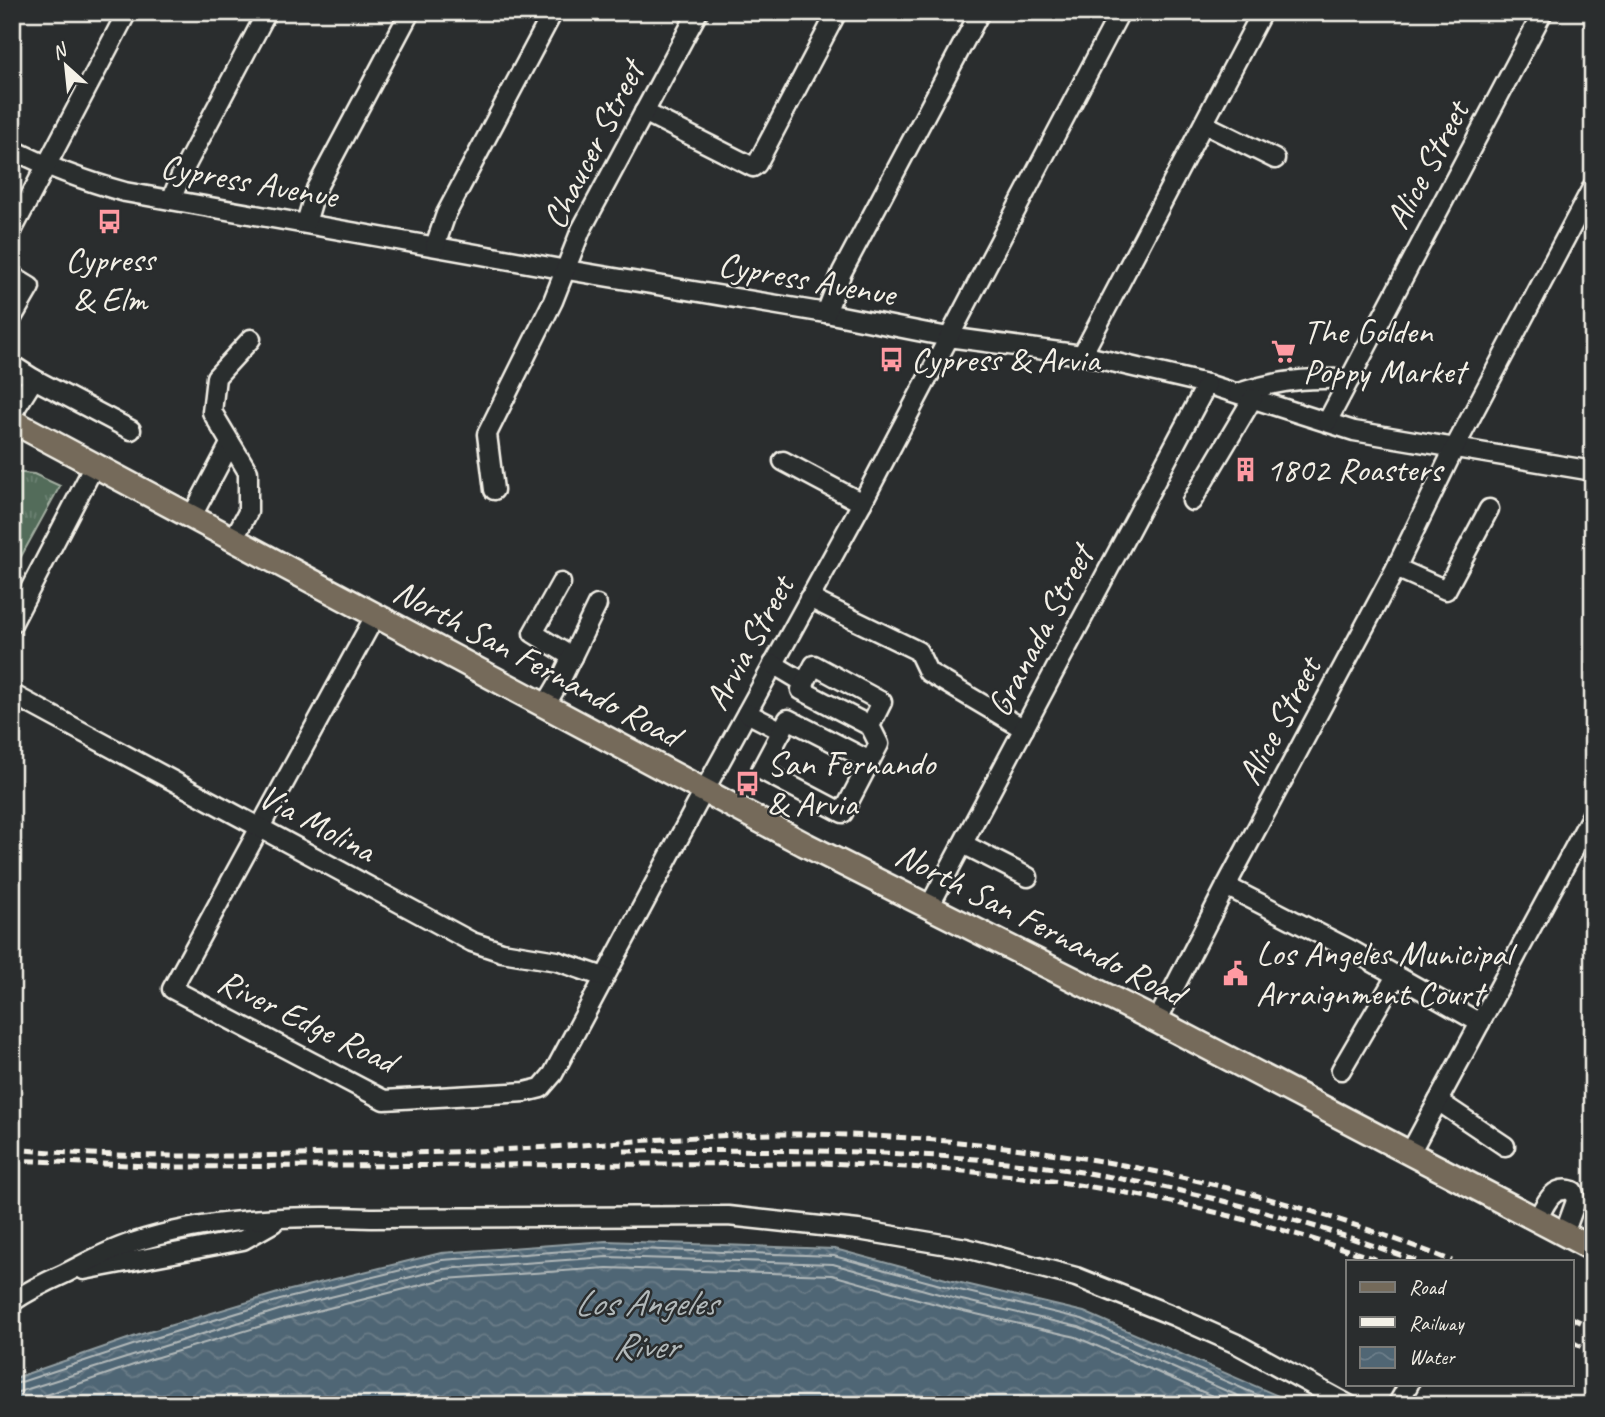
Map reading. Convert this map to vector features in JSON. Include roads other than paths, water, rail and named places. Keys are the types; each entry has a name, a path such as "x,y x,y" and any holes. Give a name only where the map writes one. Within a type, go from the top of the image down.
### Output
{"main road":[{"name":"North San Fernando Road","path":"12,421 704,791 1157,1021 1593,1249"}],"street":[{"path":"12,231 127,12"},
{"path":"171,200 184,169 267,12"},
{"path":"306,223 316,189 410,12"},
{"path":"435,246 446,214 553,12"},
{"name":"Chaucer Street","path":"494,490 487,434 567,270 581,230 698,12"},
{"path":"644,112 752,167 757,164 837,12"},
{"path":"826,313 842,272 980,12"},
{"name":"Arvia Street","path":"541,1088 553,1073 862,503 1120,12"},
{"path":"1082,355 1262,12"},
{"name":"Alice Street","path":"1327,422 1543,12"},
{"path":"1203,124 1276,159"},
{"name":"Cypress Avenue","path":"12,149 46,166 93,184 171,200 826,313 948,337 1082,355 1207,384 1354,431 1592,469"},
{"name":"Alice Street","path":"1157,1021 1396,568 1454,449 1593,186"},
{"path":"12,276 30,287 12,318"},
{"path":"233,540 248,512 248,471 212,412 216,377 251,339"},
{"path":"12,365 131,429"},
{"path":"12,415 34,379"},
{"path":"1192,501 1245,395 1278,381 1350,379"},
{"name":"Granada Street","path":"929,907 1207,384"},
{"path":"191,518 230,444"},
{"path":"783,461 862,503"},
{"path":"12,624 94,466"},
{"path":"1396,568 1446,590 1489,509"},
{"path":"561,583 533,633 572,657"},
{"path":"809,598 918,651 923,656 928,672 1024,729"},
{"path":"545,706 597,605"},
{"path":"261,829 375,617"},
{"path":"773,664 805,683"},
{"path":"870,726 882,702 814,665 801,690 870,726 879,744 843,813 761,770 788,719 870,761"},
{"name":"Via Molina","path":"12,694 472,942 502,952 557,961 604,977"},
{"path":"747,713 778,738"},
{"path":"1410,1153 1593,814"},
{"name":"River Edge Road","path":"261,829 172,989 384,1100 525,1092 541,1088"},
{"path":"963,844 1028,877"},
{"path":"1226,886 1480,1023"},
{"path":"1341,1070 1396,976"},
{"path":"1438,1101 1505,1146"},
{"path":"1538,1220 1550,1196 1560,1190 1573,1191 1576,1201 1564,1234"},
{"path":"12,1302 64,1274 243,1240 279,1220 320,1216 728,1216 858,1230 966,1248 1076,1278 1237,1344 1349,1405"},
{"path":"1397,1405 1408,1386"}],"water":[{"name":"Los Angeles River","path":"606,1241 835,1249 1084,1312 1299,1405 12,1405 12,1379 142,1334 278,1293 441,1253"}],"railway":[{"path":"12,1149 92,1154 213,1156 475,1151 780,1134 951,1141 1037,1151 1206,1183 1290,1205 1372,1231 1449,1260"},
{"path":"624,1151 879,1153 1031,1165 1178,1190 1275,1215 1413,1260"},
{"path":"12,1160 173,1167 820,1163 949,1170 1014,1176 1117,1191 1269,1226 1378,1260"},
{"path":"1574,1319 1593,1328"},
{"path":"1574,1343 1593,1353"}],"place":[{"name":"Cypress & Elm","path":"110,221"},
{"name":"The Golden Poppy Market","path":"1283,351"},
{"name":"Cypress & Arvia","path":"891,359"},
{"name":"1802 Roasters","path":"1246,469"},
{"name":"San Fernando & Arvia","path":"747,783"},
{"name":"Los Angeles Municipal Arraignment Court","path":"1236,973"}]}
